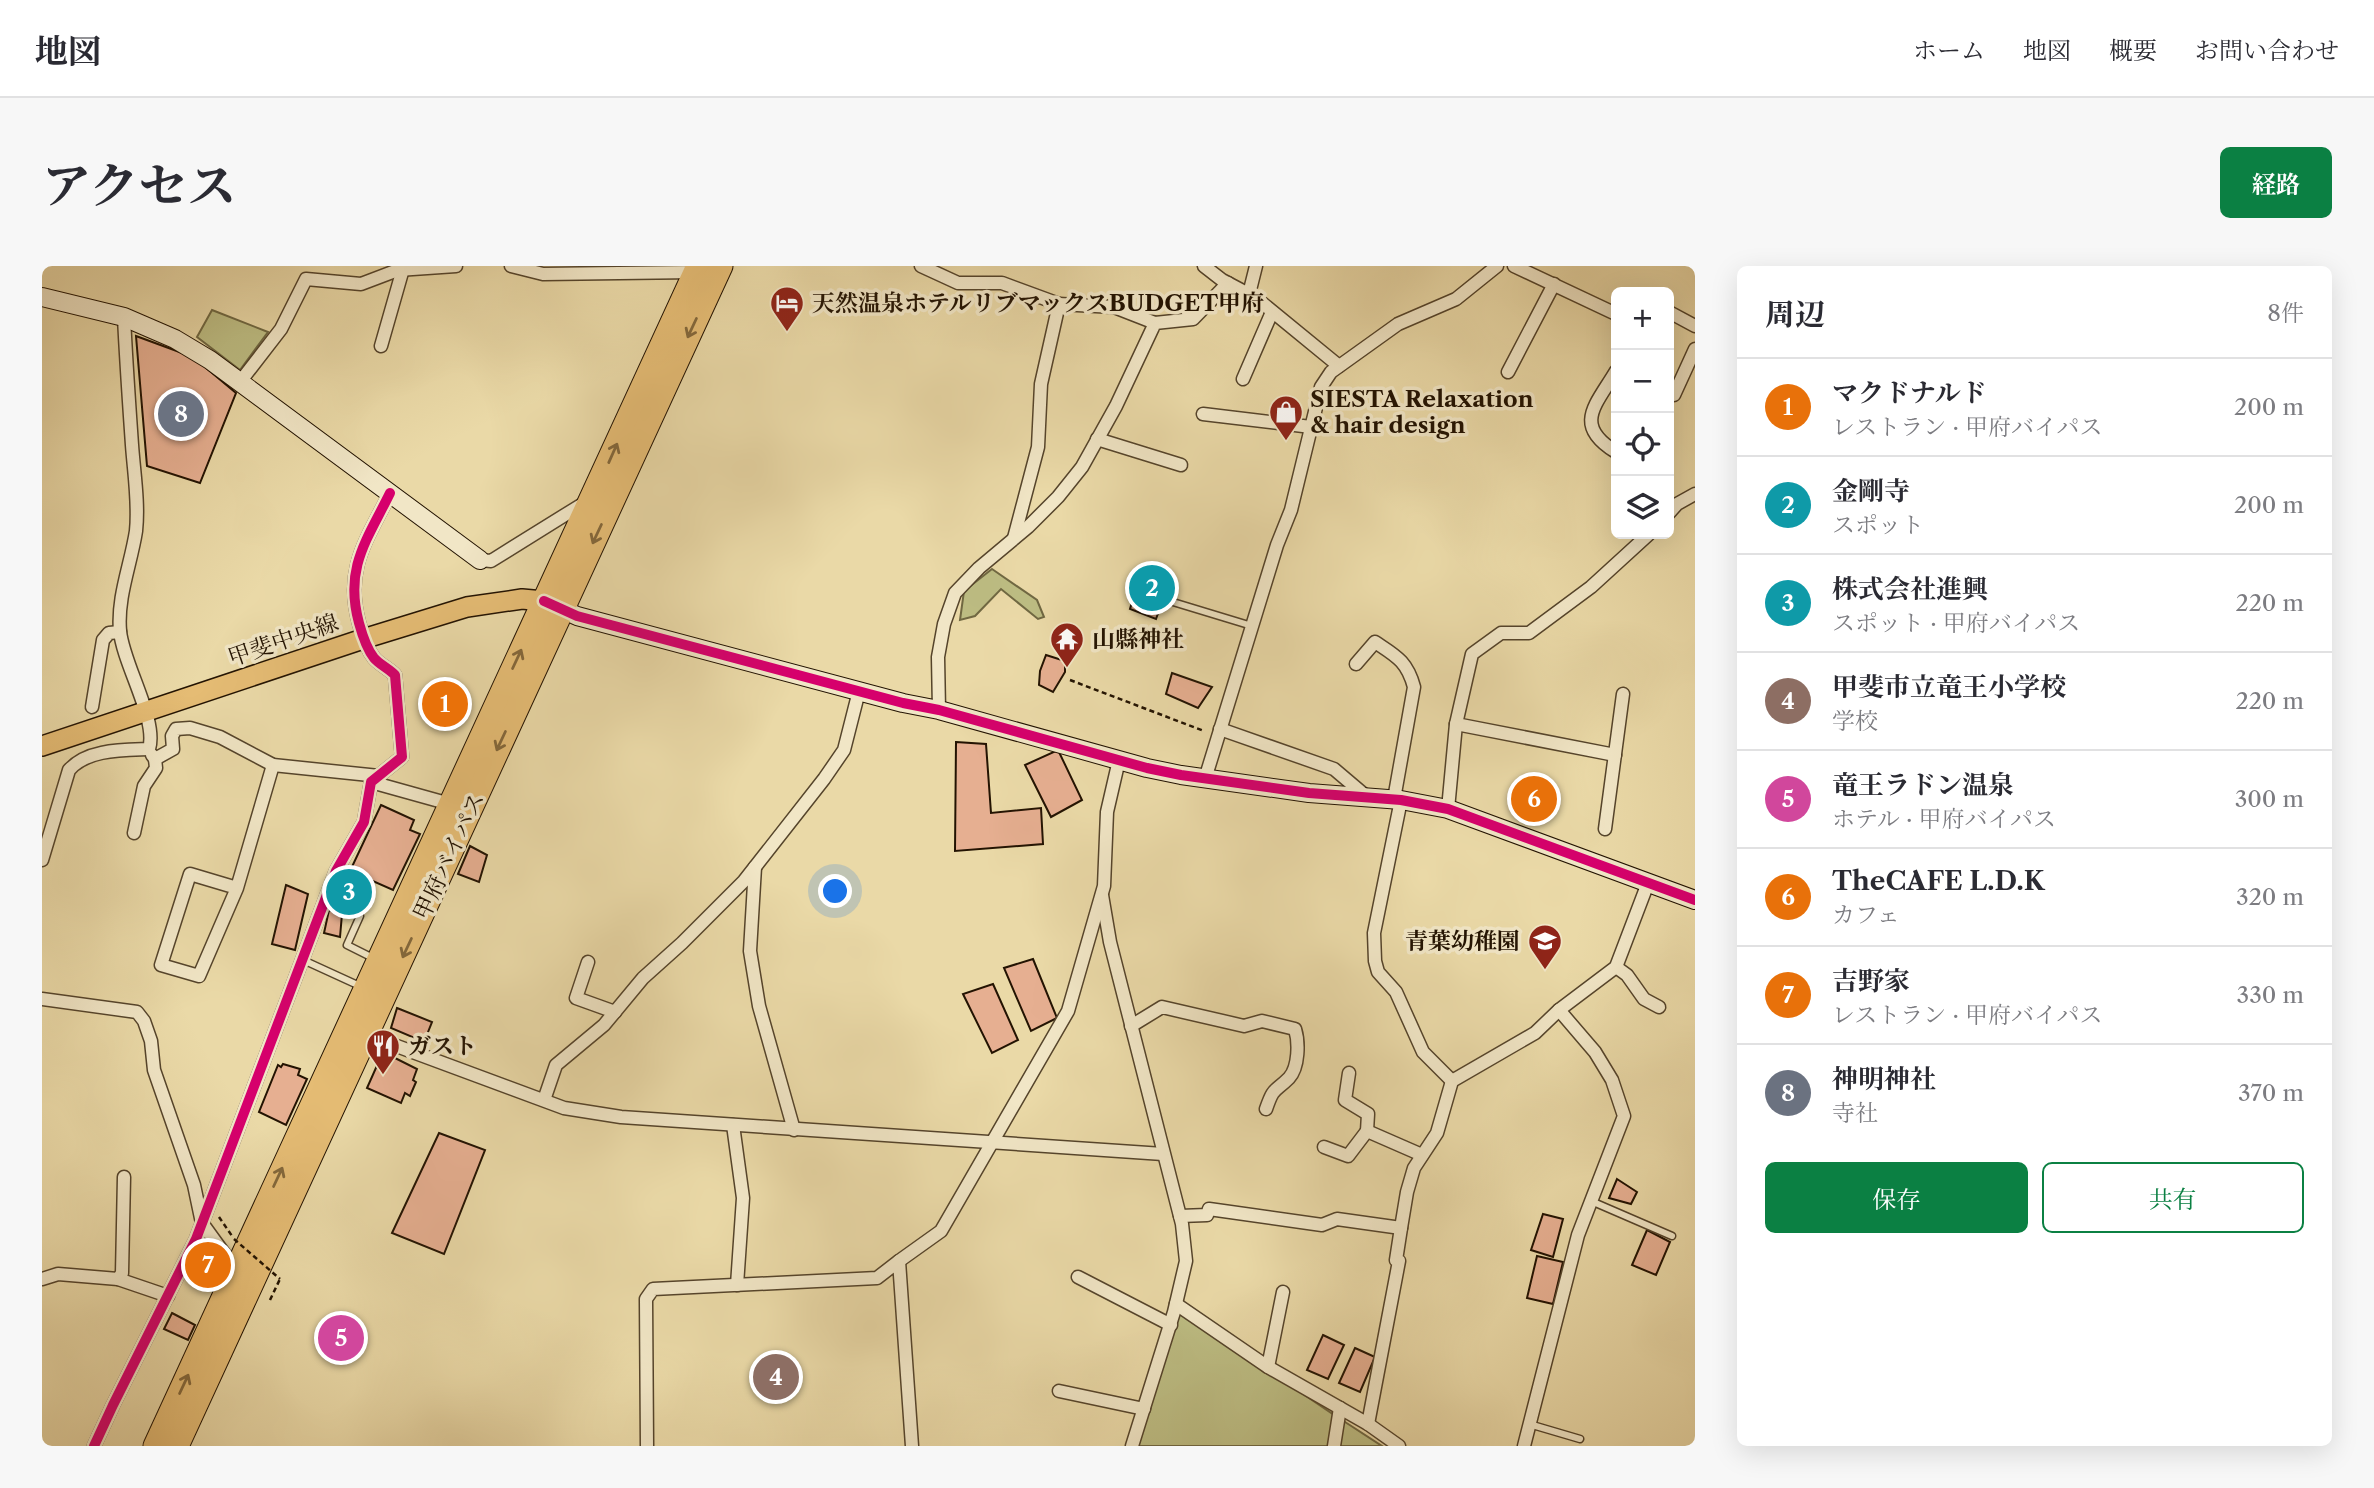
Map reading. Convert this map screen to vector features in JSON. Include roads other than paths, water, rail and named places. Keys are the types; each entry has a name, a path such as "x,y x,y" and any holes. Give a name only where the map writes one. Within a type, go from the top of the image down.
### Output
{"highway":[{"name":"甲府バイパス","path":"155,1446 450,804 553,605 721,266"},
{"name":"甲府バイパス","path":"177,1446 367,1035 553,605 589,505 697,269"}],"main road":[{"name":"甲斐中央線","path":"42,746 467,607 522,598 553,605"}],"street":[{"path":"240,383 281,329 306,272 360,284 403,269 456,266"},
{"path":"511,266 543,274 569,270 697,269"},
{"path":"921,266 958,283 1002,283 1059,304 1114,307 1155,323 1192,319 1228,283"},
{"path":"1204,266 1249,294 1339,366"},
{"path":"1249,294 1256,266"},
{"path":"1205,779 1277,545 1291,510 1321,387 1331,372 1398,324 1456,299 1497,266"},
{"path":"1514,266 1611,312"},
{"path":"381,346 403,269"},
{"path":"1508,372 1553,284"},
{"path":"42,297 124,317 175,340 210,360 480,560 491,561 581,505 589,505"},
{"path":"1014,538 1038,447 1041,384 1059,304"},
{"path":"1244,379 1272,312"},
{"path":"1674,315 1695,326"},
{"path":"124,317 136,491 136,530 121,599 120,632 151,730 152,754 156,768 144,786 134,833"},
{"path":"939,710 938,657 944,624 955,593 1058,497 1082,467 1116,406 1155,323"},
{"path":"1674,395 1695,349"},
{"path":"1611,390 1594,409 1590,422 1594,434 1611,449"},
{"path":"1203,414 1311,427"},
{"path":"1097,439 1181,465"},
{"path":"94,1446 202,1223 336,871 364,822 375,779 402,757 395,675 374,659 363,639 353,585 357,562 390,493"},
{"path":"1674,507 1695,495"},
{"path":"1448,809 1456,724 1472,654 1501,633 1529,633 1591,587 1644,539"},
{"path":"553,605 577,616 903,703 939,710 1119,760 1205,779 1309,793 1398,800 1448,809 1695,900"},
{"path":"92,707 103,640 110,634 120,632"},
{"path":"1356,664 1374,642 1401,659 1411,675 1414,687 1398,800 1374,933 1375,961 1378,972 1396,992 1423,1052 1452,1081"},
{"path":"544,1100 556,1065 604,1025 642,978 744,881 824,779 844,750 859,691"},
{"path":"1605,829 1623,694"},
{"path":"1456,724 1615,755"},
{"path":"43,854 69,770 76,761 115,750 152,754 173,749 172,736 176,729 190,728 220,737 273,765 375,779 450,804"},
{"path":"1219,732 1334,769 1367,797"},
{"path":"646,1446 646,1299 653,1289 877,1278 941,1231 1068,1011 1104,886 1107,812 1119,760"},
{"path":"237,888 190,874 161,965 199,976 237,888 273,765"},
{"path":"755,867 750,951 759,1006 794,1130"},
{"path":"1368,1423 1399,1261 1396,1260 1407,1192 1414,1168 1437,1133 1452,1081 1535,1033 1559,1010 1616,967 1648,883"},
{"path":"1102,895 1110,942 1180,1216 1186,1261 1171,1325 1132,1446"},
{"path":"588,962 576,998 615,1012"},
{"path":"1616,967 1627,975 1644,999 1659,1007"},
{"path":"42,999 137,1012 144,1021 151,1041 154,1070 194,1185 202,1223 236,1270"},
{"path":"1131,1026 1162,1007 1244,1026 1262,1021 1295,1028 1300,1043 1291,1076 1272,1091 1266,1109"},
{"path":"1524,1446 1578,1235 1624,1116 1612,1080 1595,1052 1559,1010"},
{"path":"367,1035 564,1108 621,1117 1163,1154"},
{"path":"1324,1147 1348,1156 1367,1130 1368,1114 1345,1100 1349,1073"},
{"path":"733,1125 743,1198 737,1285"},
{"path":"1367,1130 1422,1155"},
{"path":"118,1279 122,1273 124,1177"},
{"path":"1180,1216 1207,1215 1209,1209 1322,1225 1337,1219 1401,1228"},
{"path":"900,1261 912,1446"},
{"path":"42,1279 58,1273 118,1279 168,1296"},
{"path":"1078,1277 1171,1325"},
{"path":"1268,1367 1283,1292"},
{"path":"1176,1304 1268,1367 1368,1423 1399,1446"},
{"path":"1059,1391 1144,1409"},
{"path":"1334,1446 1340,1408"}],"lane":[{"path":"1163,600 1252,626"},
{"path":"360,916 347,946 378,961"},
{"path":"303,960 365,988"},
{"path":"1591,1201 1672,1236"},
{"path":"1529,1424 1580,1438"}],"place":[{"name":"天然温泉ホテルリブマックスBUDGET甲府","path":"787,333"},
{"name":"神明神社","path":"181,414"},
{"name":"SIESTA Relaxation & hair design","path":"1286,442"},
{"name":"金剛寺","path":"1152,588"},
{"name":"山縣神社","path":"1067,669"},
{"name":"マクドナルド","path":"445,704"},
{"name":"TheCAFE L.D.K","path":"1534,799"},
{"name":"株式会社進興","path":"349,892"},
{"name":"青葉幼稚園","path":"1545,971"},
{"name":"ガスト","path":"383,1076"},
{"name":"吉野家","path":"208,1265"},
{"name":"竜王ラドン温泉","path":"341,1338"},
{"name":"甲斐市立竜王小学校","path":"776,1377"}]}
